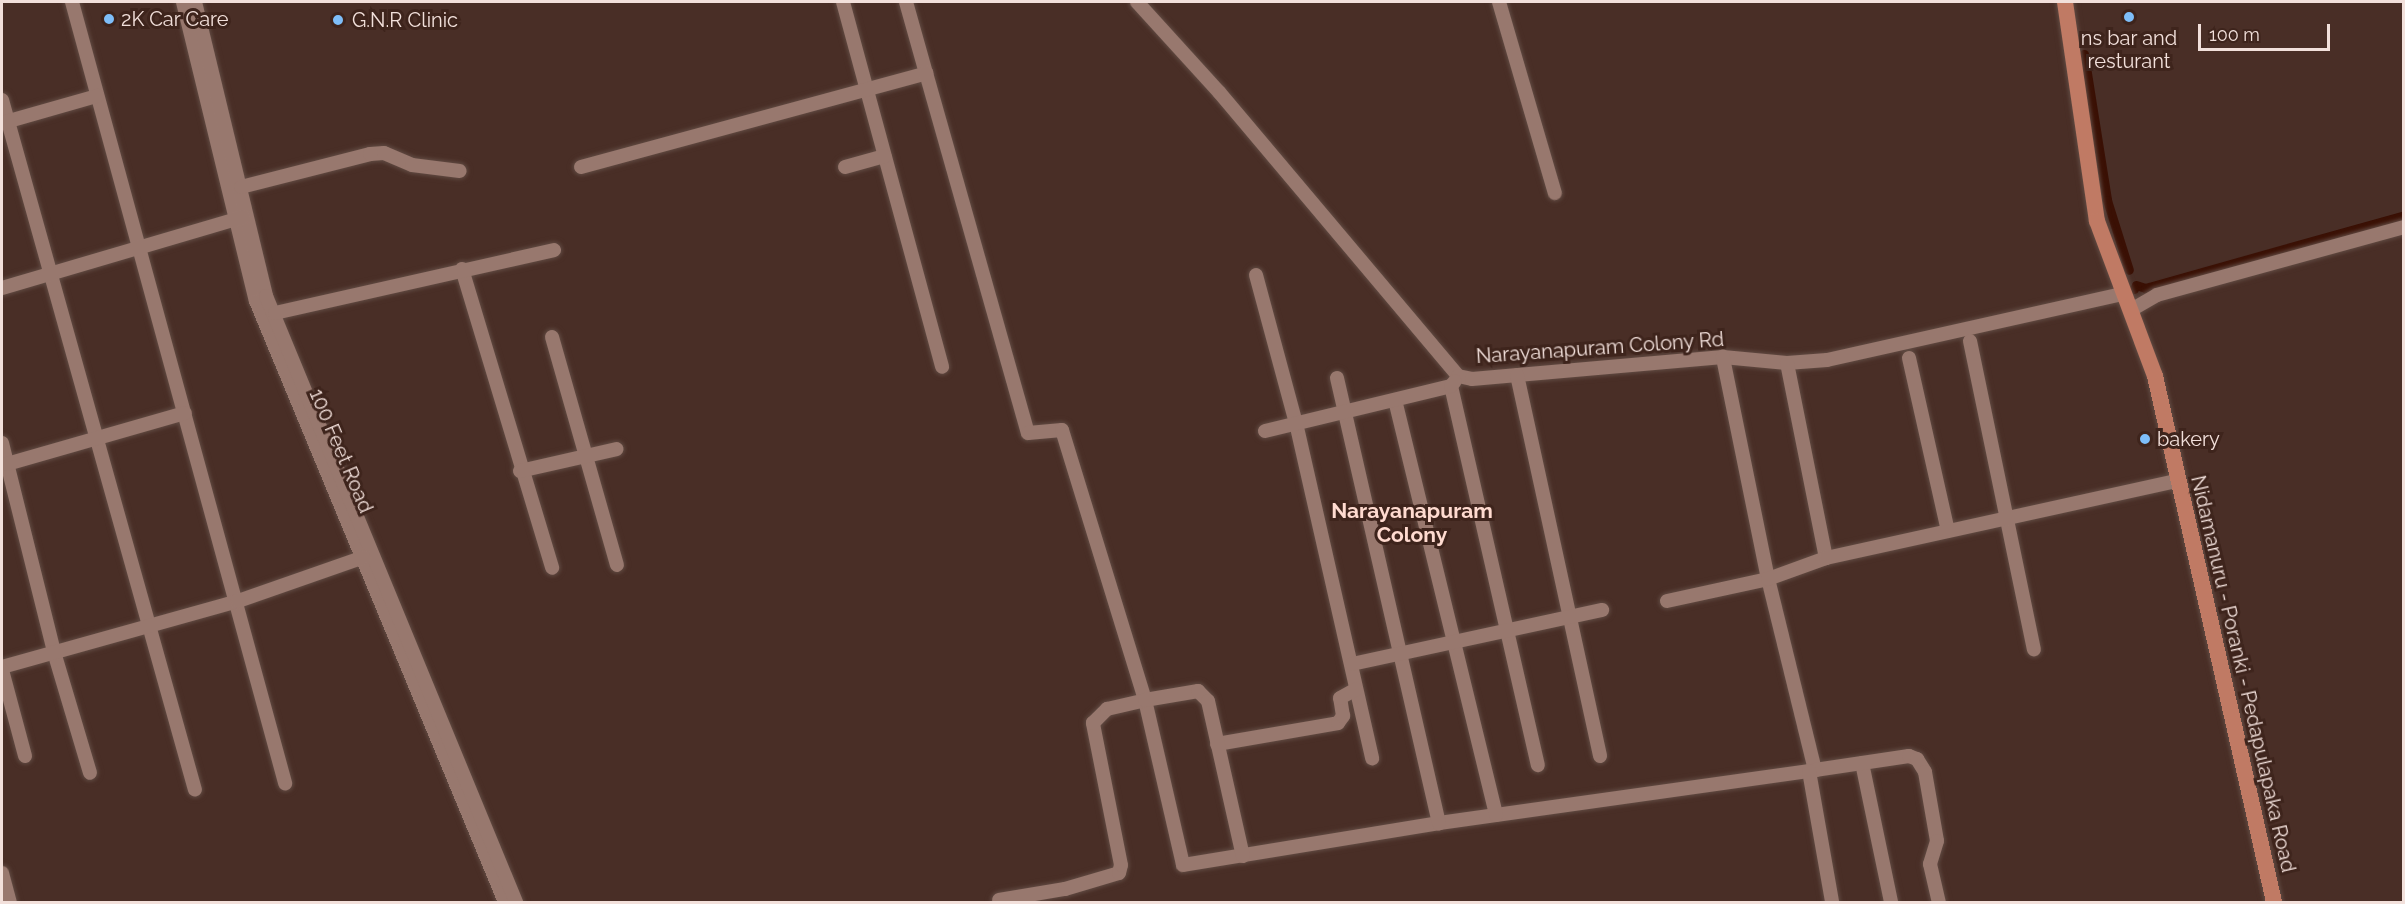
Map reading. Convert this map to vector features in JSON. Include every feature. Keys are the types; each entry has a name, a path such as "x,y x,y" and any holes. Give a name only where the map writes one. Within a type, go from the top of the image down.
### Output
{"main road":[{"name":"Nidamanuru - Poranki - Pedapulapaka Road","path":"2066,2 2090,188 2104,247 2131,310 2155,376 2274,903"}],"street":[{"path":"72,2 184,413 238,601 285,783"},
{"name":"100 Feet Road","path":"183,2 242,218 266,296 516,903"},
{"name":"100 Feet Road","path":"195,2 241,187 242,218 256,301 364,557 505,903"},
{"path":"843,2 942,368"},
{"path":"906,2 1028,433 1062,430 1145,700 1180,863 1185,865 1439,823 1914,756 1920,763 1937,841 1930,864 1939,903"},
{"name":"Narayanapuram Colony Rd","path":"1137,2 1219,92 1455,381 1724,357 1787,363 1827,360 2123,294"},
{"path":"1499,2 1555,193"},
{"path":"582,167 926,73"},
{"path":"4,122 97,96"},
{"path":"2,100 4,122 52,272 148,627 195,790"},
{"path":"241,187 370,154 384,153 412,165 460,171"},
{"path":"845,167 885,156"},
{"path":"2,288 242,218"},
{"path":"2131,310 2157,295 2403,227"},
{"path":"274,313 554,250"},
{"path":"462,269 520,471 552,568"},
{"path":"1256,275 1296,423 1372,758"},
{"path":"552,337 617,565"},
{"path":"1970,341 2034,649"},
{"path":"1724,357 1768,579 1812,771 1832,903"},
{"path":"1910,358 1948,531"},
{"path":"1787,363 1826,558"},
{"path":"1517,375 1600,756"},
{"path":"1337,378 1402,652 1439,823"},
{"path":"1264,431 1395,400 1455,381 1505,631 1538,765"},
{"path":"1395,400 1456,642 1496,815"},
{"path":"7,464 184,413"},
{"path":"2,443 54,652 90,773"},
{"path":"520,471 617,449"},
{"path":"1667,601 1768,579 1826,558 2177,481"},
{"path":"25,756 2,669 54,652 238,601 364,557"},
{"path":"1352,664 1602,610"},
{"path":"1217,744 1338,723 1342,719 1340,698 1356,689"},
{"path":"999,900 1065,890 1119,873 1121,865 1093,723 1107,709 1145,700 1198,691 1208,701 1243,856"},
{"path":"1862,763 1891,903"},
{"path":"2,873 9,903"}],"waterway":[{"path":"2084,54 2107,200 2129,270"},
{"path":"2134,289 2136,285 2145,288 2404,215"}],"place":[{"name":"ns bar and resturant","path":"2129,17"},
{"name":"2K Car Care","path":"109,19"},
{"name":"G.N.R Clinic","path":"338,20"},
{"name":"bakery","path":"2145,439"}],"district":[{"name":"Narayanapuram Colony","path":"1412,523"}]}
